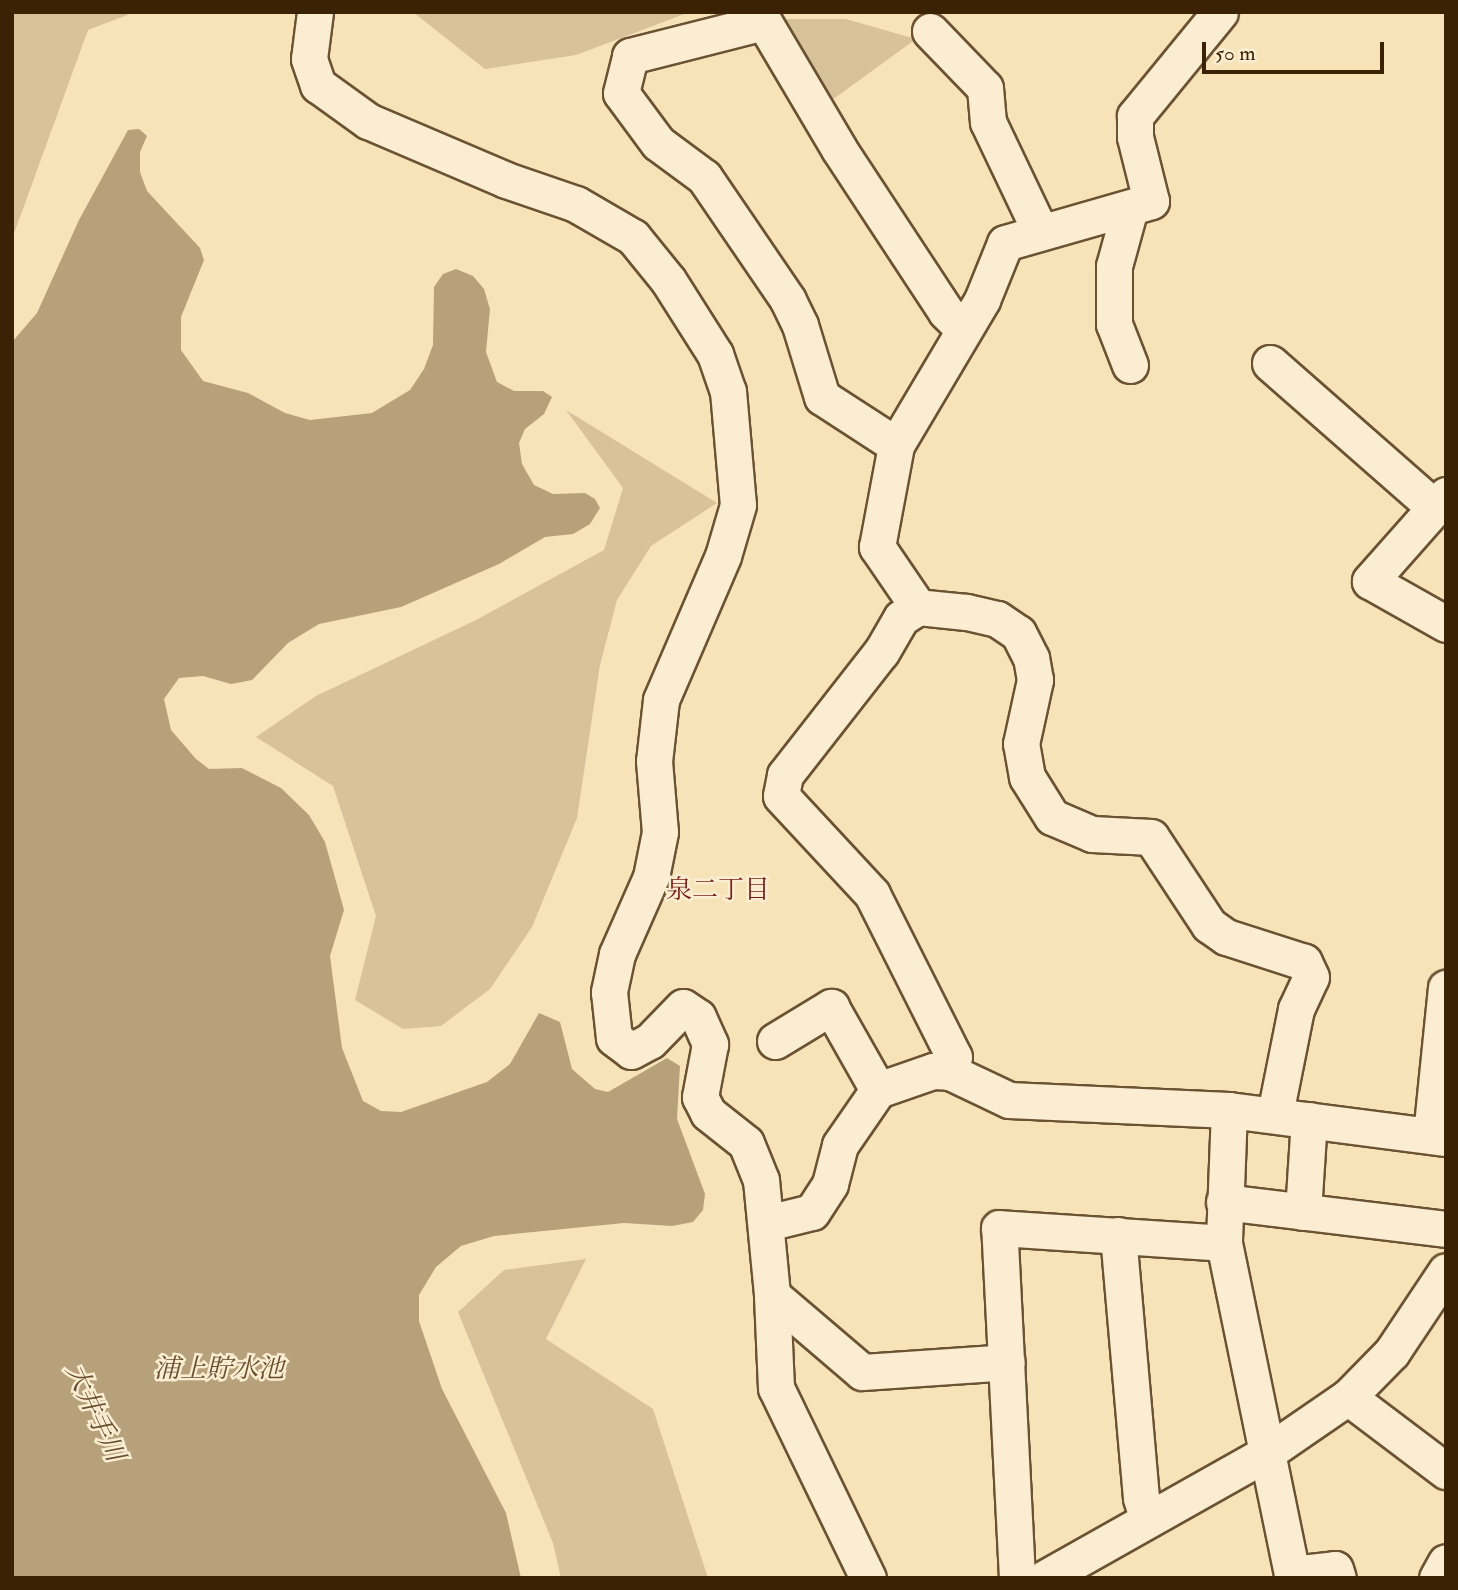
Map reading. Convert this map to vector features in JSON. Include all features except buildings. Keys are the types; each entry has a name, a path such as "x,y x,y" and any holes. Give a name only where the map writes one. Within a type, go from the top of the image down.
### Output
{"street":[{"path":"315,12 309,59 318,85 368,121 506,180 576,204 633,237 668,280 715,354 728,391 738,505 723,556 661,700 654,761 660,832 650,877 617,954 609,992 614,1038 631,1051 650,1041 683,1007 698,1017 710,1044 700,1097 708,1113 746,1143 761,1180 767,1223 776,1388 868,1578"},
{"path":"918,607 877,547 896,445 982,300 1005,243 1151,201 1135,137 1135,116 1220,12"},
{"path":"896,445 822,397 800,325 788,299 704,177 658,143 621,93 630,56 764,22 839,149 946,312 964,330"},
{"path":"930,31 985,88 988,122 1040,231"},
{"path":"1130,208 1114,266 1114,324 1130,365"},
{"path":"1270,363 1440,501 1370,581 1446,624"},
{"path":"950,1072 954,1057 872,894 781,796 785,775 881,652 901,618 918,607 997,619 1018,633 1031,658 1035,680 1021,744 1025,766 1052,817 1092,834 1151,837 1209,925 1226,937 1304,962 1311,977 1296,1009 1275,1114"},
{"path":"767,1223 812,1212 830,1184 840,1145 878,1090 933,1071 950,1072 1009,1100 1229,1110 1438,1137 1446,988"},
{"path":"775,1041 831,1007 878,1090"},
{"path":"1229,1110 1224,1243 1263,1416 1265,1454 1289,1576 1335,1569 1338,1578"},
{"path":"1303,1212 1309,1121"},
{"path":"1224,1202 1446,1229"},
{"path":"1017,1578 999,1228 1224,1243"},
{"path":"1118,1235 1141,1498 1147,1518"},
{"path":"1045,1578 1084,1567 1147,1518 1265,1454 1348,1397 1392,1352 1446,1271"},
{"path":"772,1295 862,1372 1007,1362"},
{"path":"1348,1397 1446,1471"},
{"path":"1437,1578 1446,1562"}],"shaded area":[{"path":"12,12 135,12 88,30 12,239"},
{"path":"413,12 690,12 576,55 485,69"},
{"path":"784,19 846,19 916,39 828,103"},
{"path":"566,410 717,503 651,546 617,600 600,665 577,818 532,927 490,989 441,1026 403,1029 355,1000 376,916 333,786 256,737 316,696 476,620 604,550 623,488"},
{"path":"586,1259 546,1339 653,1409 708,1578 561,1578 553,1543 458,1312 504,1270"}],"water":[{"name":"浦上貯水池","path":"139,129 147,136 140,152 140,172 147,191 200,248 204,260 181,317 181,350 203,381 248,393 285,413 310,420 372,413 410,390 424,369 433,345 434,287 443,274 456,269 473,276 484,289 490,309 486,352 497,382 514,391 543,391 552,397 544,414 525,429 519,443 522,464 534,485 553,494 585,493 595,499 600,508 590,524 573,534 545,537 499,564 401,607 319,624 288,643 252,680 231,684 203,676 179,678 164,699 171,730 196,759 209,769 242,768 281,788 309,815 325,842 344,910 330,956 342,1048 363,1101 381,1111 401,1112 487,1082 510,1064 539,1013 560,1022 572,1069 595,1089 608,1092 667,1058 680,1066 677,1119 705,1194 703,1210 693,1222 672,1226 624,1223 494,1236 461,1246 436,1267 419,1295 419,1321 442,1389 506,1513 521,1578 12,1578 12,342 37,313 79,220 128,130"}],"district":[{"name":"泉二丁目","path":"718,891"}],"water label":[{"name":"大井手川","path":"94,1413"}]}
